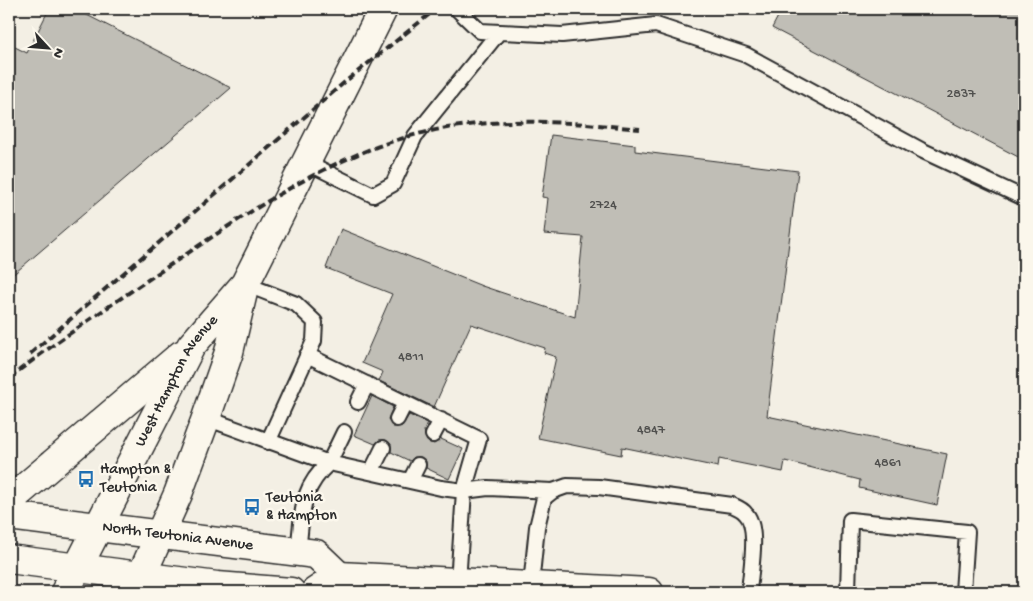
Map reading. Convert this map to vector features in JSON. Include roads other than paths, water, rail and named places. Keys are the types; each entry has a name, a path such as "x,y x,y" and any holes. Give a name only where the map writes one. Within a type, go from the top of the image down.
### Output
{"main road":[{"name":"West Hampton Avenue","path":"64,592 191,346 244,284 383,9"},
{"name":"West Hampton Avenue","path":"137,584 178,494 206,418 229,352 244,284"},
{"path":"9,501 191,346"},
{"name":"North Teutonia Avenue","path":"9,516 316,554 339,576"},
{"path":"9,559 76,568 137,584 217,586 291,592"},
{"path":"315,592 339,576 649,592"}],"lane":[{"path":"457,9 480,32 562,35 656,25 746,55 921,150 1024,198"},
{"path":"306,162 373,195 393,184 415,136 499,32"},
{"path":"244,284 296,304 314,322 314,341 268,442"},
{"path":"307,355 479,439 464,490 458,583"},
{"path":"358,402 367,384"},
{"path":"397,419 405,403"},
{"path":"206,418 329,463 410,481 464,490 488,488 553,491"},
{"path":"433,435 441,420"},
{"path":"298,551 307,489 316,474 329,463 344,432"},
{"path":"371,472 383,448"},
{"path":"410,481 418,465"},
{"path":"531,585 537,526 544,498 553,491 568,486 599,487 732,505 746,513 752,522 754,534 749,592"},
{"path":"848,592 850,520 967,532 963,592"}],"railway":[{"path":"30,354 346,81 436,9"},
{"path":"9,378 93,317 240,218 304,180 370,149 441,129 491,123 590,124 640,129"}],"place":[{"name":"Hampton & Teutonia","path":"86,479"},
{"name":"Teutonia & Hampton","path":"252,507"}]}
